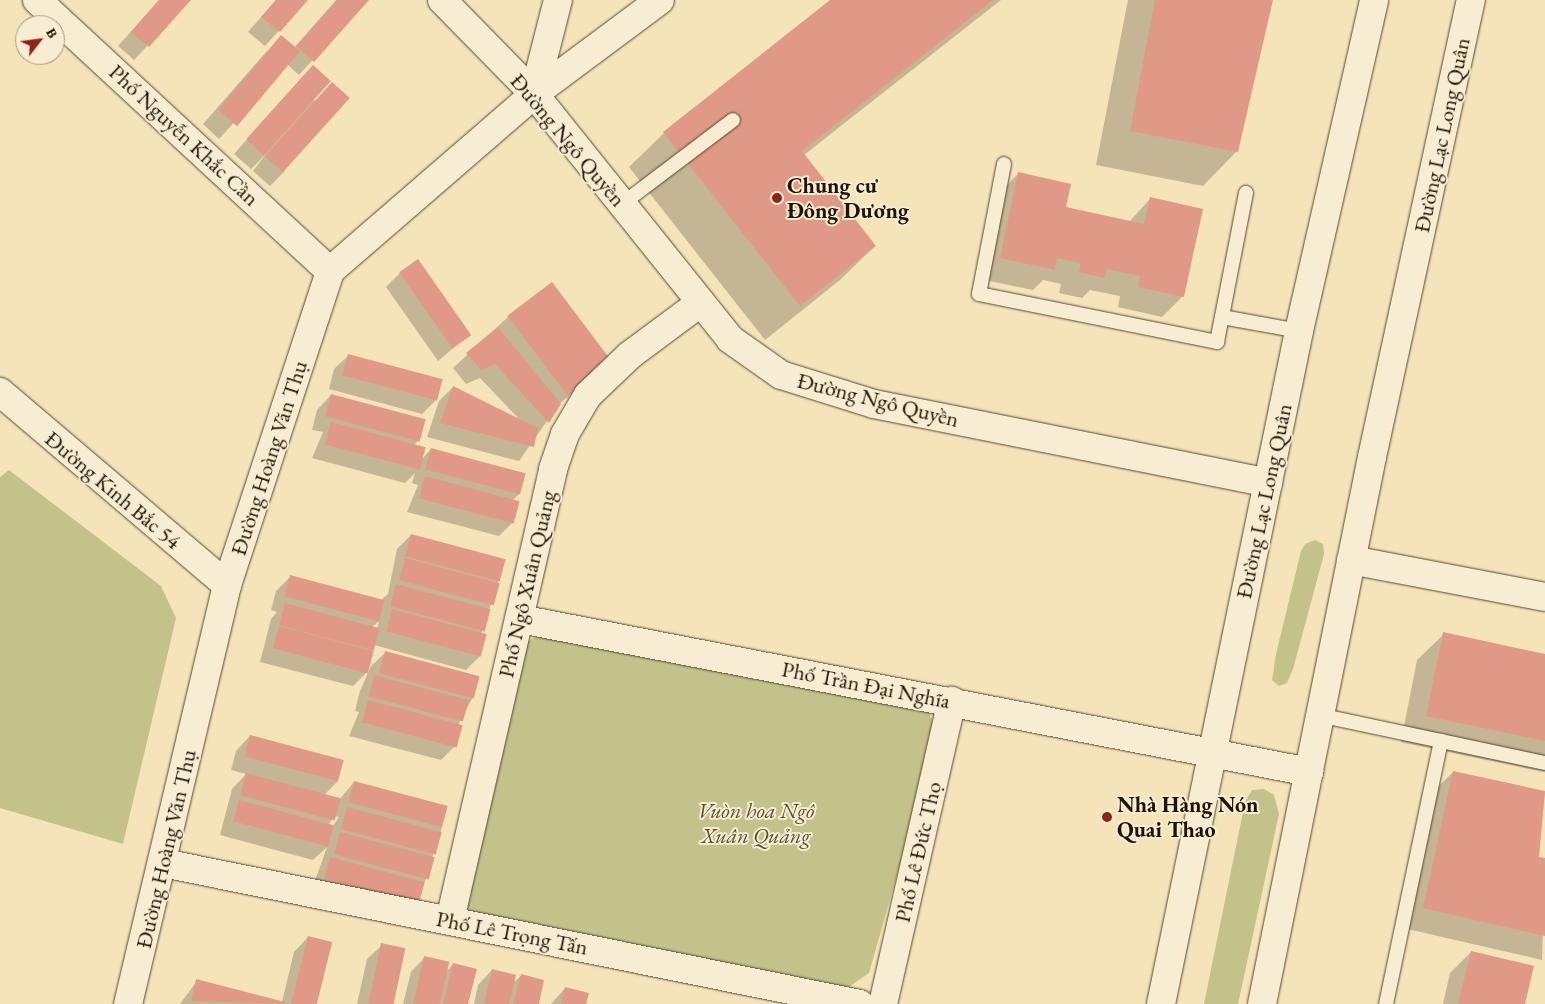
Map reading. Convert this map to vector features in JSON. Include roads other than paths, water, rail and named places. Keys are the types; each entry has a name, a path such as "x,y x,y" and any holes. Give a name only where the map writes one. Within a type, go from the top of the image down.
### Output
{"street":[{"name":"Phố Nguyễn Khắc Cần","path":"38,0 330,271"},
{"name":"Đường Ngô Quyền","path":"442,0 534,94 730,339 781,375 828,392 1268,483"},
{"path":"534,94 558,0"},
{"path":"330,271 534,94 660,0"},
{"name":"Đường Lạc Long Quân","path":"1160,1004 1300,331 1374,0"},
{"name":"Đường Lạc Long Quân","path":"1262,1004 1351,560 1472,0"},
{"name":"Đường Hoàng Văn Thụ","path":"128,1004 163,863 227,585 330,271"},
{"name":"Phố Ngô Xuân Quảng","path":"450,920 553,469 578,409 630,355 700,303"},
{"name":"Đường Kinh Bắc 54","path":"0,392 227,585"},
{"path":"1351,560 1545,597"},
{"name":"Phố Trần Đại Nghĩa","path":"520,619 952,701 1309,772"},
{"name":"Phố Lê Đức Thọ","path":"883,1004 952,701"},
{"name":"Phố Lê Trọng Tấn","path":"163,863 860,1004"}],"lane":[{"path":"622,204 733,120"},
{"path":"1004,164 979,294 1217,342 1246,193"},
{"path":"1222,317 1300,331"},
{"path":"1319,715 1545,763"},
{"path":"1386,1004 1441,741"}],"place":[{"name":"Chung cư Đông Dương","path":"777,198"},
{"name":"Nhà Hàng Nón Quai Thao","path":"1107,817"}],"park label":[{"name":"Vuòn hoa Ngô Xuân Quảng","path":"756,822"}]}
